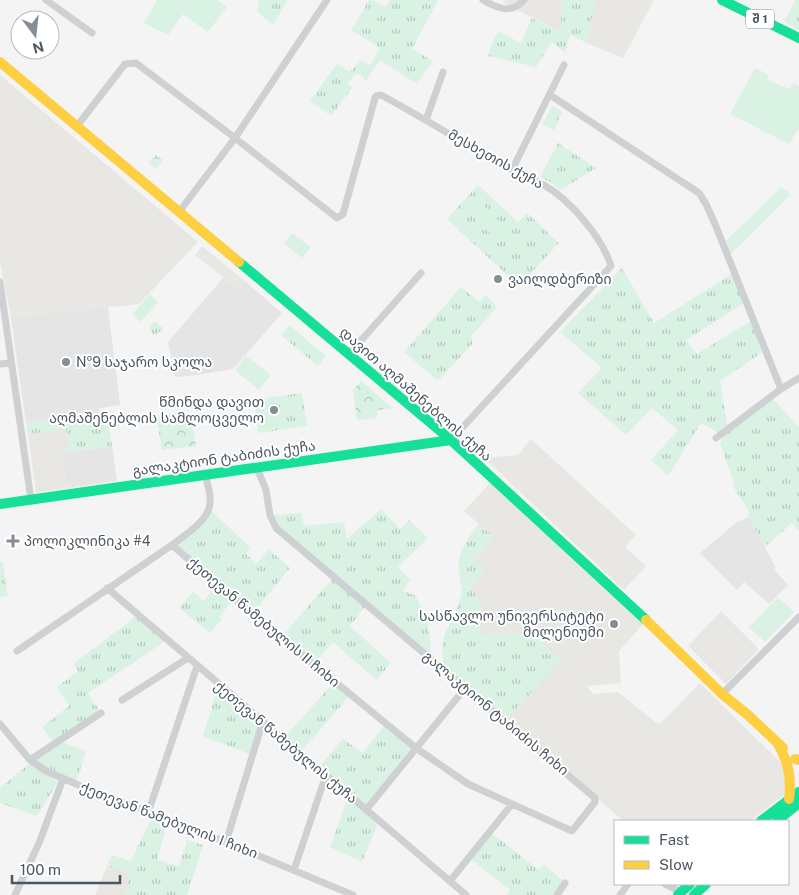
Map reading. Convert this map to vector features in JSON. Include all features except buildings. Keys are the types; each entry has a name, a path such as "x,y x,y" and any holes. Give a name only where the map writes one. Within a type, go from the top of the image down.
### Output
{"main road":[{"name":"შ 1","path":"722,0 799,38"},
{"name":"დავით აღმაშენებლის ქუჩა","path":"0,62 451,440 722,694 798,760"},
{"name":"გალაკტიონ ტაბიძის ქუჩა","path":"0,504 451,440"},
{"path":"777,742 786,757 796,803"},
{"path":"778,820 796,803 799,792"},
{"path":"763,820 796,803"},
{"path":"680,894 689,885"},
{"path":"694,895 705,885"}],"street":[{"path":"46,0 92,33"},
{"path":"179,212 235,138 326,3 318,0"},
{"path":"483,0 500,9 518,6 524,0"},
{"path":"77,126 125,64 136,63 235,138"},
{"path":"512,170 564,65"},
{"path":"426,120 443,72"},
{"name":"მესხეთის ქუჩა","path":"235,138 337,218 343,214 376,96 381,95 512,170 545,186 565,201 585,222 608,254 611,266 451,440"},
{"path":"550,96 699,193 715,224 781,389"},
{"path":"349,354 421,273"},
{"path":"0,282 31,500"},
{"path":"0,364 11,363"},
{"path":"716,438 781,389 799,378"},
{"name":"გალაკტიონ ტაბიძის ჩიხი","path":"257,468 266,490 272,522 276,528 595,798 595,802 572,831"},
{"path":"17,651 172,545 202,520 209,509 211,501 205,475"},
{"name":"ქეთევან წამებულის II ჩიხი","path":"172,545 257,618 416,748 468,784 572,831"},
{"name":"ქეთევან წამებულის ქუჩა","path":"107,588 466,895"},
{"path":"722,694 799,617"},
{"path":"122,700 188,658"},
{"path":"148,813 196,666"},
{"path":"366,810 466,687"},
{"path":"30,760 101,713"},
{"path":"226,842 263,721"},
{"name":"ქეთევან წამებულის I ჩიხი","path":"0,724 30,760 46,771 148,813 226,842 353,895"},
{"path":"294,870 326,775"},
{"path":"15,895 36,850 64,779"},
{"path":"450,881 512,804"},
{"path":"557,895 565,883"},
{"path":"666,885 680,894"}],"shaded area":[{"path":"504,0 563,0 560,32 503,2"},
{"path":"595,0 654,0 623,58 587,43"},
{"path":"0,75 198,242 139,304 11,318 0,262"},
{"path":"202,246 246,282 238,289 195,255"},
{"path":"223,278 238,289 246,282 282,313 233,369 175,377 168,342"},
{"name":"№9 საჯარო სკოლა","path":"108,307 120,405 99,408 99,413 26,423 11,318"},
{"path":"66,428 70,452 62,454 67,488 36,493 28,434"},
{"path":"531,439 636,535 625,547 646,566 624,590 484,458 518,455"},
{"path":"112,446 117,481 67,488 62,453"},
{"path":"491,482 643,624 619,651 621,683 586,686 594,694 618,692 659,725 700,683 788,772 785,794 751,820 622,820 507,718 561,660 542,644 541,634 480,635 481,603 471,587 473,559 494,537 464,511"},
{"path":"749,517 776,568 774,569 788,585 769,604 744,582 737,590 700,553 737,522"},
{"path":"721,611 759,649 726,684 688,646"},
{"path":"107,866 130,872 126,895 95,895"}],"green space":[{"path":"157,0 217,0 227,7 208,32 183,14 168,35 144,23"},
{"path":"259,0 288,0 273,25 257,11"},
{"path":"369,0 374,0 386,7 390,0 438,0 412,49 433,61 417,84 380,60 366,80 357,73 348,83 352,88 331,116 310,101 337,64 350,72 361,60 370,65 380,48 351,30"},
{"path":"563,0 595,0 587,43 570,35 565,53 552,42 536,67 487,56 498,31 521,43 532,18 560,32"},
{"path":"795,0 799,0 799,30 784,22"},
{"path":"755,68 769,75 767,80 789,89 794,83 799,86 799,128 789,144 730,114"},
{"path":"552,106 562,112 554,130 542,125"},
{"path":"558,143 596,168 561,190 540,177"},
{"path":"156,155 163,160 156,169 149,163"},
{"path":"478,185 518,222 527,213 559,243 519,286 447,219"},
{"path":"781,187 791,194 730,255 726,241"},
{"path":"478,199 500,222 489,233 467,210"},
{"path":"292,233 311,247 302,258 284,243"},
{"path":"622,268 654,323 732,274 744,303 686,340 697,354 751,321 763,352 720,381 728,428 771,397 799,427 799,531 792,523 765,547 749,517 748,509 734,488 734,483 720,444 723,436 721,434 701,423 668,476 651,460 678,430 652,408 626,435 578,393 602,368 560,332"},
{"path":"461,287 479,302 486,295 497,307 471,336 473,343 438,381 404,352"},
{"path":"150,294 158,302 141,322 132,314"},
{"path":"155,321 164,329 156,334 152,334 150,330 151,325"},
{"path":"289,325 326,356 318,366 281,335"},
{"path":"246,356 271,375 259,390 235,370"},
{"path":"361,381 393,408 377,410 377,418 357,420 353,390"},
{"path":"302,393 307,426 258,433 254,400"},
{"path":"107,412 112,446 70,452 66,429 28,434 26,423"},
{"path":"185,412 193,430 196,446 162,450 156,416"},
{"path":"209,509 250,547 246,554 256,564 269,549 290,568 252,614 234,598 219,617 222,619 210,633 179,608 193,592 204,601 217,584 172,545"},
{"path":"381,509 400,529 409,520 428,538 398,567 410,580 403,591 416,596 428,624 432,659 367,604 350,626 391,663 376,680 333,642 314,664 281,637 334,577 276,528 270,515 301,513 304,526 344,522 347,539"},
{"path":"479,524 494,537 473,559 485,570 471,587 481,603 480,635 541,634 543,644 561,660 505,721 445,670 443,657 442,647 446,631 462,593 459,573 461,552"},
{"path":"0,562 3,562 8,596 0,597"},
{"path":"778,597 794,612 765,642 749,627"},
{"path":"138,615 167,640 88,693 101,713 59,741 86,751 76,784 30,760 54,744 42,727 69,706 57,687 78,671 74,663"},
{"path":"335,681 351,694 300,753 283,739"},
{"path":"219,684 263,721 252,755 203,736"},
{"path":"386,723 416,748 366,809 379,821 362,862 330,847 349,794 318,768 343,739 363,753"},
{"path":"30,763 58,782 37,816 0,803 0,788"},
{"path":"152,817 167,824 157,860 179,866 187,840 203,845 187,895 126,895 130,872 107,866 112,855 131,861"},
{"path":"490,832 539,870 544,864 565,883 557,895 507,895 510,890 469,858"}],"traffic: fast":[{"path":"722,0 799,38"},
{"path":"239,262 451,440 646,620"},
{"path":"0,504 451,440"},
{"path":"762,820 799,792"},
{"path":"778,820 799,803"},
{"path":"678,895 689,885"},
{"path":"694,895 705,885"}],"traffic: slow":[{"path":"0,62 239,262"},
{"path":"646,620 722,694 748,715 783,748"},
{"path":"777,742 788,769 790,783 789,799"},
{"path":"795,759 799,760"}],"place":[{"name":"ვაილდბერიზი","path":"498,279"},
{"name":"№9 საჯარო სკოლა","path":"66,362"},
{"name":"წმინდა დავით აღმაშენებლის სამლოცველო","path":"274,410"},
{"name":"პოლიკლინიკა #4","path":"13,541"},
{"name":"სასწავლო უნივერსიტეტი მილენიუმი","path":"614,624"}]}
